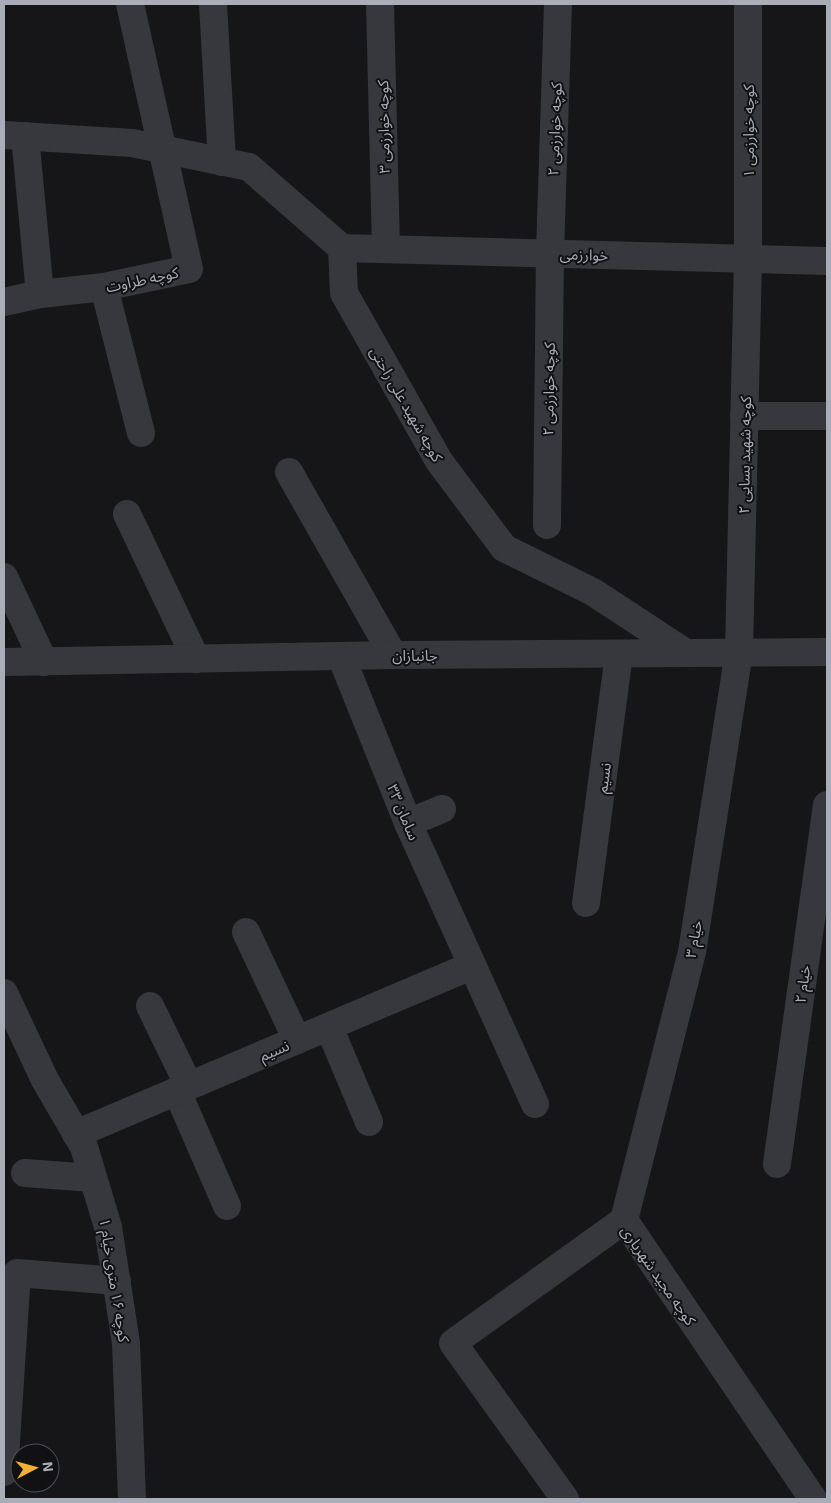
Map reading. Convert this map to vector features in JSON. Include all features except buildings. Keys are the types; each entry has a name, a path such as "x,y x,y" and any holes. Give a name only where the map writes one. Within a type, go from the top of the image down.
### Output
{"street":[{"path":"130,4 161,148"},
{"path":"213,4 222,162"},
{"name":"۳ کوچه خوارزمی","path":"380,4 386,249"},
{"name":"۲ کوچه خوارزمی","path":"550,253 558,4"},
{"name":"کوچه خوارزمی ۱","path":"748,4 748,259"},
{"path":"40,294 14,135 132,142 249,168 342,248"},
{"name":"کوچه طراوت","path":"4,302 40,294 104,287 189,269 161,148"},
{"name":"خوارزمی","path":"342,248 827,261"},
{"name":"کوچه شهید علی راحتی","path":"342,248 344,293 439,461 504,548 593,592 686,653"},
{"name":"کوچه خوارزمی ۲","path":"547,525 550,253"},
{"name":"کوچه شهید بسایی ۲","path":"739,652 748,259"},
{"path":"104,287 141,433"},
{"path":"744,416 827,416"},
{"path":"289,472 393,655"},
{"path":"127,514 196,659"},
{"path":"4,576 44,662"},
{"name":"۳ خیام","path":"624,1220 692,952 739,652"},
{"name":"جانبازان","path":"4,662 393,655 827,652"},
{"name":"نسیم","path":"586,903 619,654"},
{"name":"۳۳ سامان","path":"340,656 408,823 535,1104"},
{"name":"خیام ۲","path":"776,1164 827,805"},
{"path":"408,823 442,809"},
{"path":"246,932 297,1040"},
{"name":"نسیم","path":"76,1134 471,966"},
{"name":"۱ کوچه ۱۶ متری خیام","path":"4,993 45,1080 84,1148 108,1227 126,1343 132,1499"},
{"path":"150,1006 227,1206"},
{"path":"329,1027 369,1122"},
{"path":"25,1173 93,1178"},
{"name":"کوچه مجید شهریاری","path":"565,1499 453,1343 624,1220 813,1499"},
{"path":"4,1472 17,1273 116,1281"}]}
